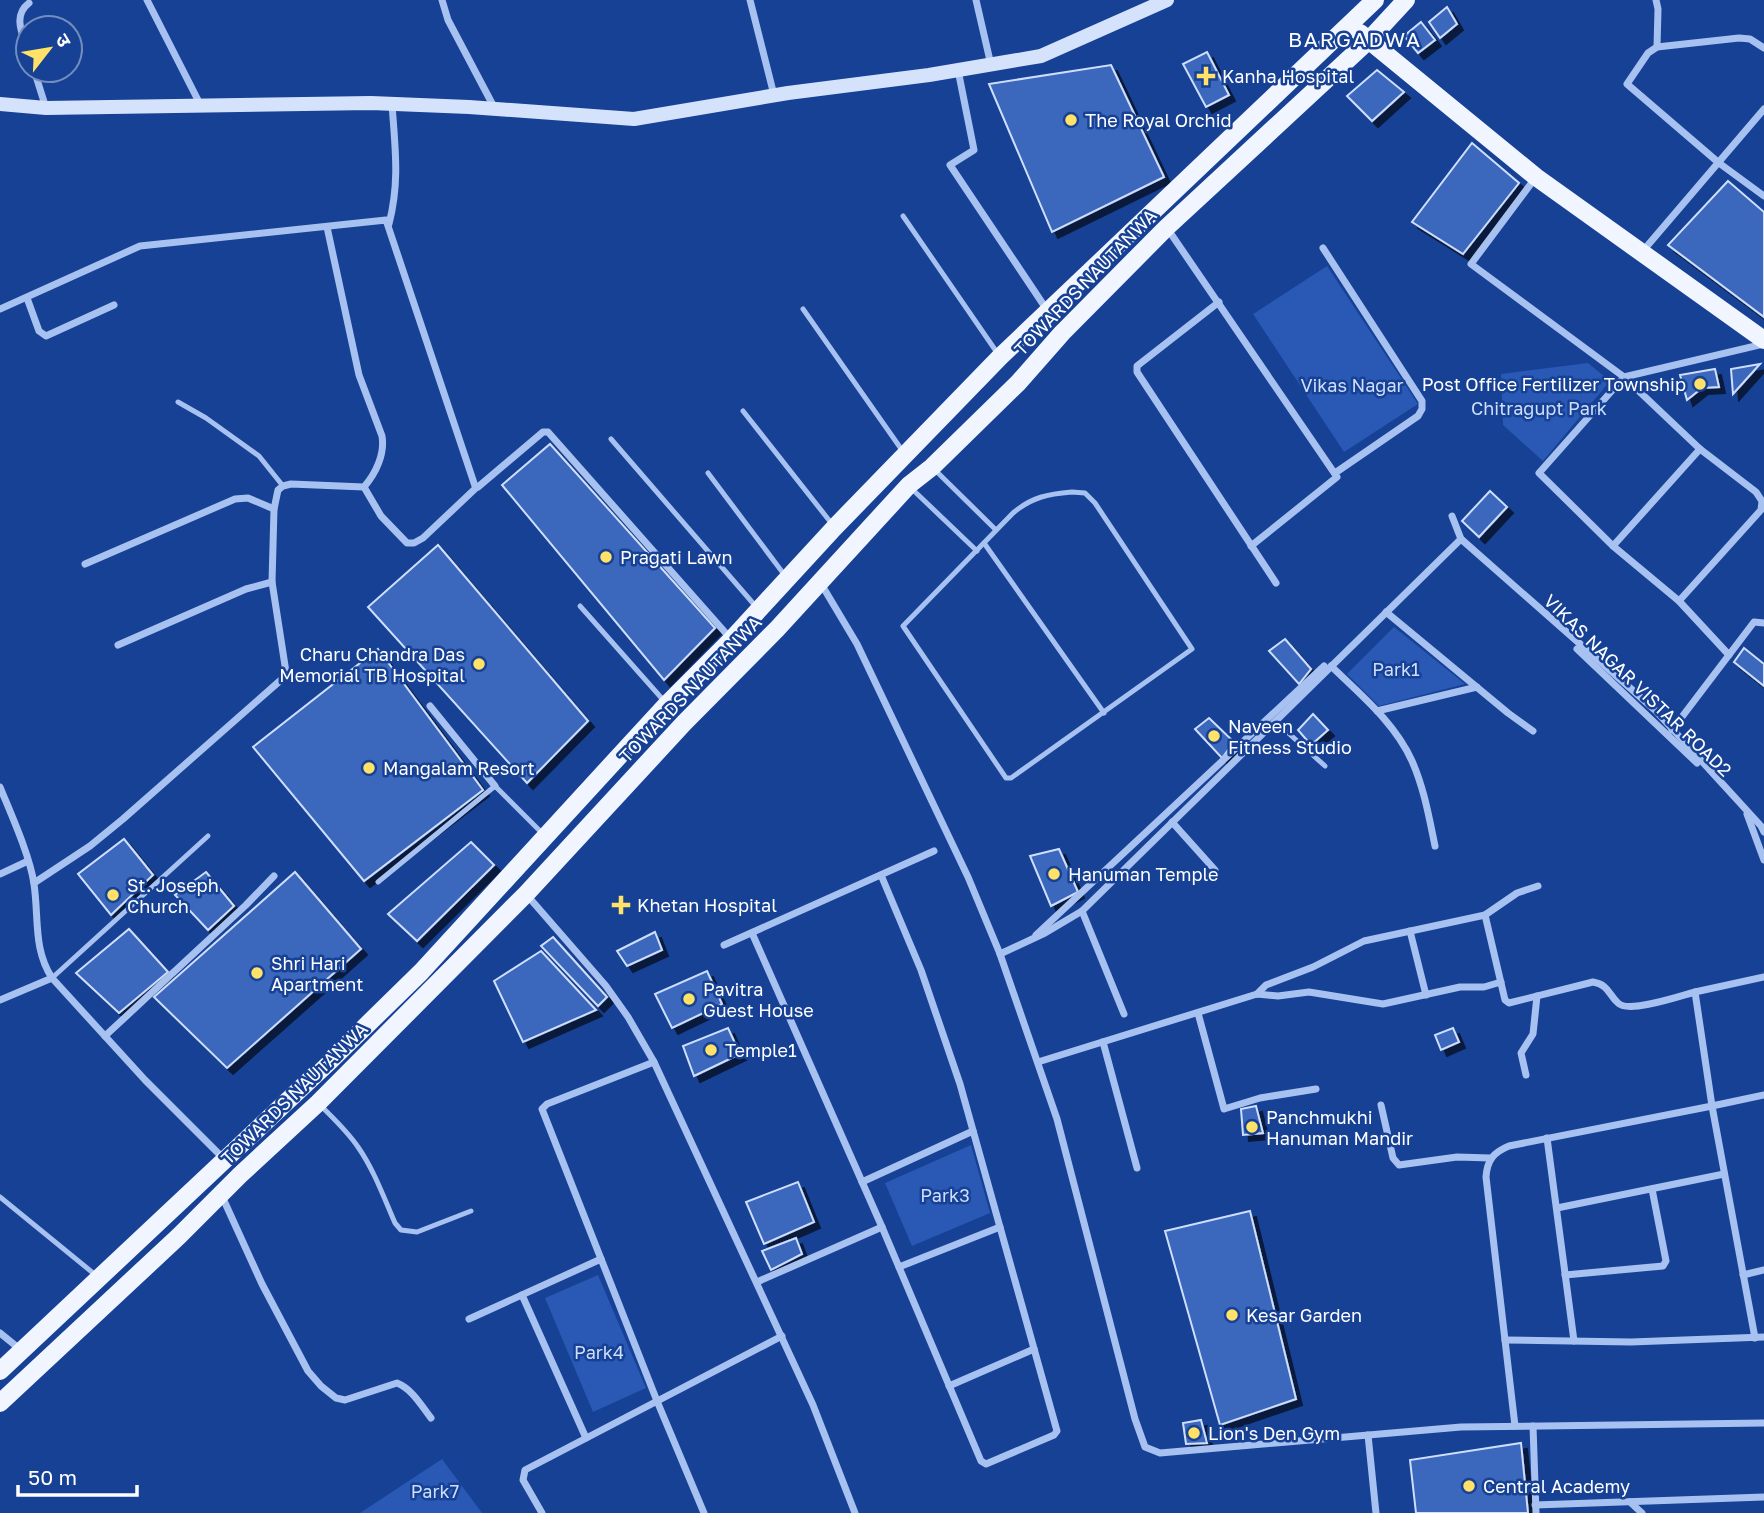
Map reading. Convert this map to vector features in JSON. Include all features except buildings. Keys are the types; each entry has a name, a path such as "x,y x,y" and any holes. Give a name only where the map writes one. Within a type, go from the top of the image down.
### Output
{"main road":[{"path":"0,1371 421,972 667,704 1000,357 1375,0"},
{"name":"TOWARDS NAUTANWA","path":"0,1403 317,1103 526,894 909,485 932,467 1018,383 1062,333 1166,228 1368,41 1406,0"},
{"path":"1351,23 1368,41 1536,177 1764,342"}],"street":[{"path":"147,0 202,107"},
{"path":"442,0 448,20 495,109"},
{"path":"750,0 775,95"},
{"path":"976,0 991,65"},
{"path":"1656,0 1659,23 1657,47"},
{"path":"0,104 46,108 392,104 634,119 775,95 1041,56 1161,1"},
{"path":"19,14 29,3"},
{"path":"1764,48 1750,39 1739,38 1657,47 1648,53 1627,84 1719,163 1764,197"},
{"path":"958,70 974,150 950,164 1047,310"},
{"path":"38,84 46,108"},
{"path":"389,224 396,198 397,176 392,104"},
{"path":"1641,253 1764,109"},
{"path":"1536,177 1471,264 1624,377 1700,449 1760,496 1762,501 1761,510 1679,601"},
{"path":"0,309 140,246 386,220 477,487"},
{"path":"327,227 359,375 384,446 372,476 364,487"},
{"path":"1166,228 1335,473 1335,479 1251,546"},
{"path":"1323,248 1422,401 1418,416 1335,473"},
{"path":"27,298 39,331 46,335 114,305"},
{"path":"1219,302 1137,369 1276,583"},
{"path":"1729,655 1679,601 1613,546 1539,473 1624,377 1764,342"},
{"path":"364,487 381,516 407,543 414,543 543,432 548,432 731,640"},
{"path":"1613,546 1700,449"},
{"path":"34,883 90,846 123,819 282,679 286,664 272,582 274,509 278,490 291,484 364,487"},
{"path":"85,564 234,499 248,498 274,509"},
{"path":"1452,516 1461,539 1654,710 1764,832"},
{"path":"1000,954 1082,911 1461,539"},
{"path":"1031,939 1461,539"},
{"name":"VIKAS NAGAR VISTAR ROAD2","path":"1469,547 1746,809 1764,860"},
{"path":"118,645 246,589 272,582"},
{"path":"820,582 857,644 968,877 1000,954 1057,1119 1145,1447 1160,1452 1461,1427 1764,1423"},
{"path":"1386,612 1533,731"},
{"path":"1672,730 1754,622 1764,623"},
{"path":"1331,666 1377,711 1412,760 1421,785 1435,846"},
{"path":"1377,711 1477,687"},
{"path":"430,706 495,786"},
{"path":"1,792 28,861 34,883 40,955 52,978 145,1080 225,1160"},
{"path":"1172,822 1214,870"},
{"path":"724,945 934,851"},
{"path":"0,874 28,861"},
{"path":"752,933 983,1464 1054,1435 1057,1431 940,1021 881,875"},
{"path":"105,1036 274,876"},
{"path":"1257,994 1266,985 1313,967 1364,941 1485,915 1517,893 1538,886"},
{"path":"526,894 606,986 654,1062 813,1405 855,1513"},
{"path":"1082,911 1124,1014"},
{"path":"1485,915 1505,1000 1509,1003 1593,982 1605,986 1618,1004 1632,1008 1764,977"},
{"path":"1410,931 1426,995"},
{"path":"0,1000 52,978"},
{"path":"1038,1062 1257,994 1278,996 1309,992 1383,1004 1501,982"},
{"path":"1695,992 1712,1106 1755,1338"},
{"path":"1526,1075 1521,1053 1533,1034 1537,996"},
{"path":"1198,1013 1222,1108 1315,1089"},
{"path":"1103,1042 1137,1168"},
{"path":"654,1062 547,1104 542,1109 657,1401 705,1513"},
{"path":"1515,1426 1486,1177 1490,1158 1497,1151 1509,1146 1764,1095"},
{"path":"1381,1105 1393,1158 1399,1165 1457,1157 1490,1158"},
{"path":"862,1182 973,1131"},
{"path":"1548,1138 1573,1341"},
{"path":"1556,1208 1724,1174"},
{"path":"1565,1275 1663,1266 1666,1261 1651,1189"},
{"path":"221,1194 262,1284 308,1371 321,1386 337,1398 345,1400 401,1384 431,1418"},
{"path":"757,1282 882,1227"},
{"path":"899,1267 1000,1227"},
{"path":"469,1319 601,1259"},
{"path":"1743,1275 1764,1270"},
{"path":"522,1295 586,1438"},
{"path":"0,1333 22,1351"},
{"path":"542,1513 523,1480 525,1470 782,1336"},
{"path":"1505,1340 1631,1342 1764,1337"},
{"path":"949,1386 1034,1349"},
{"path":"1533,1426 1535,1509 1597,1503 1764,1497"},
{"path":"1368,1435 1376,1513"},
{"path":"1630,1502 1642,1513"},
{"path":"1597,1503 1598,1513"}],"lane":[{"path":"903,216 1000,357"},
{"path":"803,309 905,455"},
{"path":"178,402 206,418 259,456 283,486"},
{"path":"743,411 835,527"},
{"path":"611,439 759,610"},
{"path":"932,467 996,530"},
{"path":"708,473 787,578"},
{"path":"909,485 977,551"},
{"path":"1072,492 1085,494 1095,503 1192,646 1192,652 1011,778 1004,776 903,626 984,543 1013,513 1036,497 1072,492"},
{"path":"984,543 1104,713"},
{"path":"580,606 667,704"},
{"path":"1275,721 1325,766"},
{"path":"379,882 495,786 547,837"},
{"path":"52,978 208,836"},
{"path":"317,1103 346,1130 358,1146 395,1223 401,1230 417,1232 471,1210"},
{"path":"0,1197 98,1277"}],"green space":[{"name":"Vikas Nagar","path":"1327,266 1418,404 1344,452 1253,314"},
{"name":"Chitragupt Park","path":"1588,363 1610,381 1543,461 1503,425 1501,374"},
{"name":"Park1","path":"1394,627 1465,684 1379,706 1347,674"},
{"name":"Park3","path":"971,1145 990,1213 912,1246 885,1183"},
{"name":"Park4","path":"598,1275 646,1388 593,1412 545,1298"},
{"name":"Park7","path":"442,1459 482,1513 360,1513"}],"place":[{"name":"Kanha Hospital","path":"1206,76"},
{"name":"The Royal Orchid","path":"1071,120"},
{"name":"Post Office Fertilizer Township","path":"1700,384"},
{"name":"Pragati Lawn","path":"606,557"},
{"name":"Charu Chandra Das Memorial TB Hospital","path":"479,664"},
{"name":"Naveen Fitness Studio","path":"1214,736"},
{"name":"Mangalam Resort","path":"369,768"},
{"name":"Hanuman Temple","path":"1054,874"},
{"name":"St. Joseph Church","path":"113,895"},
{"name":"Khetan Hospital","path":"621,905"},
{"name":"Shri Hari Apartment","path":"257,973"},
{"name":"Pavitra Guest House","path":"689,999"},
{"name":"Temple1","path":"711,1050"},
{"name":"Panchmukhi Hanuman Mandir","path":"1252,1127"},
{"name":"Kesar Garden","path":"1232,1315"},
{"name":"Lion's Den Gym","path":"1194,1433"},
{"name":"Central Academy","path":"1469,1486"}],"district":[{"name":"BARGADWA","path":"1355,39"}]}
